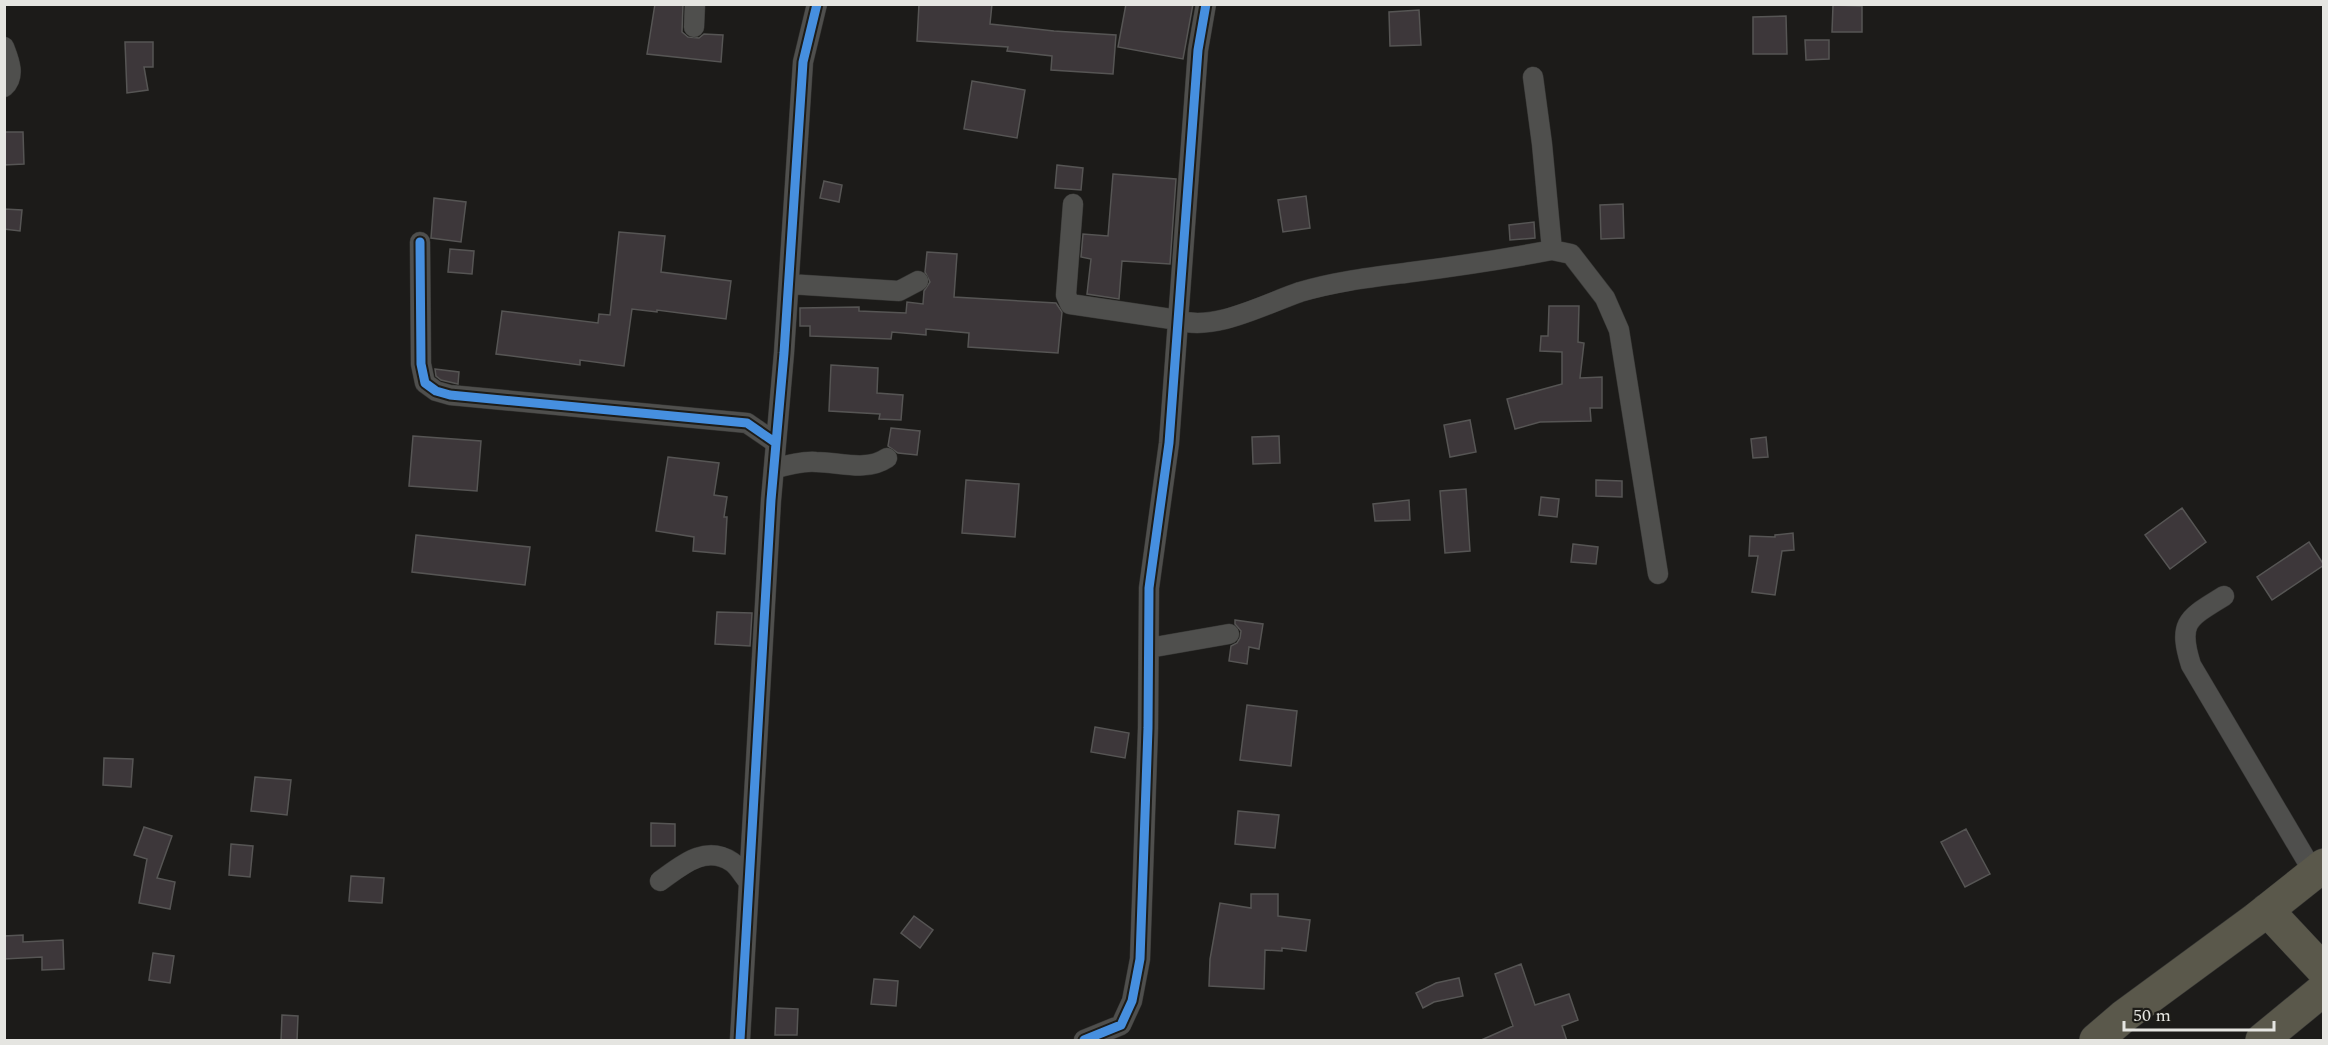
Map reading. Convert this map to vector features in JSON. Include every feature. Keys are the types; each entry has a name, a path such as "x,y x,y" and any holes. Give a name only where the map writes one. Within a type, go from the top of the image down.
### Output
{"highway":[{"path":"2096,1041 2124,1016 2319,869"},
{"path":"2267,910 2324,971"},
{"path":"2262,1041 2324,989"}],"street":[{"path":"694,27 695,4"},
{"path":"740,1041 774,469 789,284 803,62 817,4"},
{"path":"1084,1041 1121,1025 1132,1001 1140,959 1149,728 1149,588 1169,443 1198,50 1206,4"},
{"path":"4,47 12,73 8,84 4,87"},
{"path":"1533,77 1552,250"},
{"path":"1072,204 1066,295 1070,304 1189,323 1204,323 1239,315 1335,282 1486,262 1552,250 1571,254 1605,298 1619,330 1658,574"},
{"path":"420,242 421,364 425,383 436,391 450,395 747,423 776,443"},
{"path":"789,284 899,291 918,281"},
{"path":"774,469 815,461 874,465 887,458"},
{"path":"2224,596 2196,614 2184,631 2187,654 2191,665 2319,869"},
{"path":"1149,648 1229,634"},
{"path":"660,881 693,858 712,855 733,863 748,881"}],"building":[{"path":"655,4 683,4 682,32 688,37 699,38 704,34 723,35 721,62 647,54"},
{"path":"919,4 992,4 990,24 1116,35 1113,74 1051,70 1052,56 1007,51 1008,47 917,41"},
{"path":"1126,4 1193,4 1183,59 1118,47"},
{"path":"1833,5 1862,6 1862,32 1832,32"},
{"path":"1419,10 1421,45 1390,46 1389,12"},
{"path":"1786,16 1787,54 1753,54 1753,17"},
{"path":"1805,40 1829,40 1829,59 1806,60"},
{"path":"125,42 153,42 153,67 144,67 148,90 127,93"},
{"path":"972,81 1025,90 1017,138 964,129"},
{"path":"4,132 23,132 24,164 4,165"},
{"path":"1057,165 1083,168 1081,190 1055,188"},
{"path":"1113,174 1176,179 1170,264 1122,261 1119,299 1087,294 1091,259 1081,257 1083,234 1108,236"},
{"path":"824,181 842,185 839,202 820,198"},
{"path":"1306,196 1310,228 1283,232 1278,200"},
{"path":"434,198 466,202 461,242 431,238"},
{"path":"1623,204 1624,238 1601,239 1600,205"},
{"path":"4,209 22,210 20,231 4,229"},
{"path":"1534,222 1535,238 1510,240 1509,225"},
{"path":"619,232 665,236 661,272 731,281 726,319 632,309 624,366 580,360 580,365 496,354 502,311 598,323 599,314 610,315"},
{"path":"450,249 474,251 472,274 448,272"},
{"path":"927,252 957,254 954,297 1056,303 1062,312 1058,353 968,347 969,333 926,329 926,335 892,332 891,339 810,336 810,326 800,326 800,308 859,307 859,311 906,313 907,302 923,304 924,291 930,282 925,272"},
{"path":"1549,306 1579,306 1578,342 1584,343 1580,378 1602,377 1602,408 1590,408 1591,421 1540,422 1515,429 1507,399 1562,384 1562,352 1540,351 1541,336 1548,336"},
{"path":"831,365 878,368 877,393 903,395 901,420 879,419 880,414 829,411"},
{"path":"435,369 459,372 458,384 441,380 436,376"},
{"path":"1470,420 1476,452 1450,457 1444,425"},
{"path":"891,428 920,431 917,455 898,453 888,446"},
{"path":"413,436 481,441 477,491 409,486"},
{"path":"1279,436 1280,463 1253,464 1252,437"},
{"path":"1766,437 1768,457 1753,458 1751,439"},
{"path":"668,457 719,463 714,495 727,497 724,517 727,517 725,554 693,551 694,537 656,531"},
{"path":"966,480 1019,484 1015,537 962,533"},
{"path":"1596,480 1622,481 1622,497 1596,496"},
{"path":"1466,489 1470,551 1445,553 1440,491"},
{"path":"1541,497 1559,499 1557,517 1539,515"},
{"path":"1409,500 1410,520 1375,521 1373,504"},
{"path":"2182,508 2206,542 2170,569 2145,535"},
{"path":"1793,533 1794,550 1782,551 1775,595 1752,592 1758,556 1749,556 1750,536 1775,537 1775,535"},
{"path":"416,535 530,547 525,585 412,572"},
{"path":"2309,542 2324,565 2272,600 2257,577"},
{"path":"1573,544 1598,547 1596,564 1571,562"},
{"path":"717,612 752,613 750,646 715,644"},
{"path":"1235,620 1263,624 1259,649 1249,647 1247,664 1229,661 1231,646 1240,638 1241,631 1235,624"},
{"path":"1247,705 1297,711 1291,766 1240,760"},
{"path":"1095,727 1129,733 1125,758 1091,752"},
{"path":"104,758 133,759 131,787 103,785"},
{"path":"255,777 291,780 287,815 251,811"},
{"path":"1238,811 1279,815 1275,848 1235,844"},
{"path":"651,823 675,824 675,846 651,846"},
{"path":"144,827 172,836 157,878 175,882 170,909 139,903 147,859 134,855"},
{"path":"1966,829 1990,874 1965,887 1941,842"},
{"path":"231,844 253,846 250,877 229,875"},
{"path":"351,876 384,878 382,903 349,901"},
{"path":"1251,894 1278,894 1278,916 1310,920 1306,951 1282,948 1282,951 1265,950 1264,989 1209,986 1210,959 1220,903 1251,908"},
{"path":"914,916 933,930 920,948 901,933"},
{"path":"23,935 23,942 63,940 64,969 42,970 42,957 4,959 4,936"},
{"path":"153,953 174,956 170,983 149,980"},
{"path":"1521,964 1535,1005 1569,994 1578,1020 1562,1026 1567,1041 1479,1041 1513,1026 1495,974"},
{"path":"1459,978 1463,996 1434,1002 1423,1008 1416,993 1436,983"},
{"path":"874,979 898,981 896,1006 871,1004"},
{"path":"776,1008 798,1009 797,1035 775,1035"},
{"path":"282,1015 298,1016 297,1041 281,1041"}],"cycle path":[{"path":"740,1040 771,500 784,353 803,62 817,4"},
{"path":"1084,1040 1121,1025 1132,1001 1140,959 1148,728 1149,588 1169,443 1198,50 1206,4"},
{"path":"420,242 421,364 425,383 436,391 450,395 747,423 776,443"}]}
